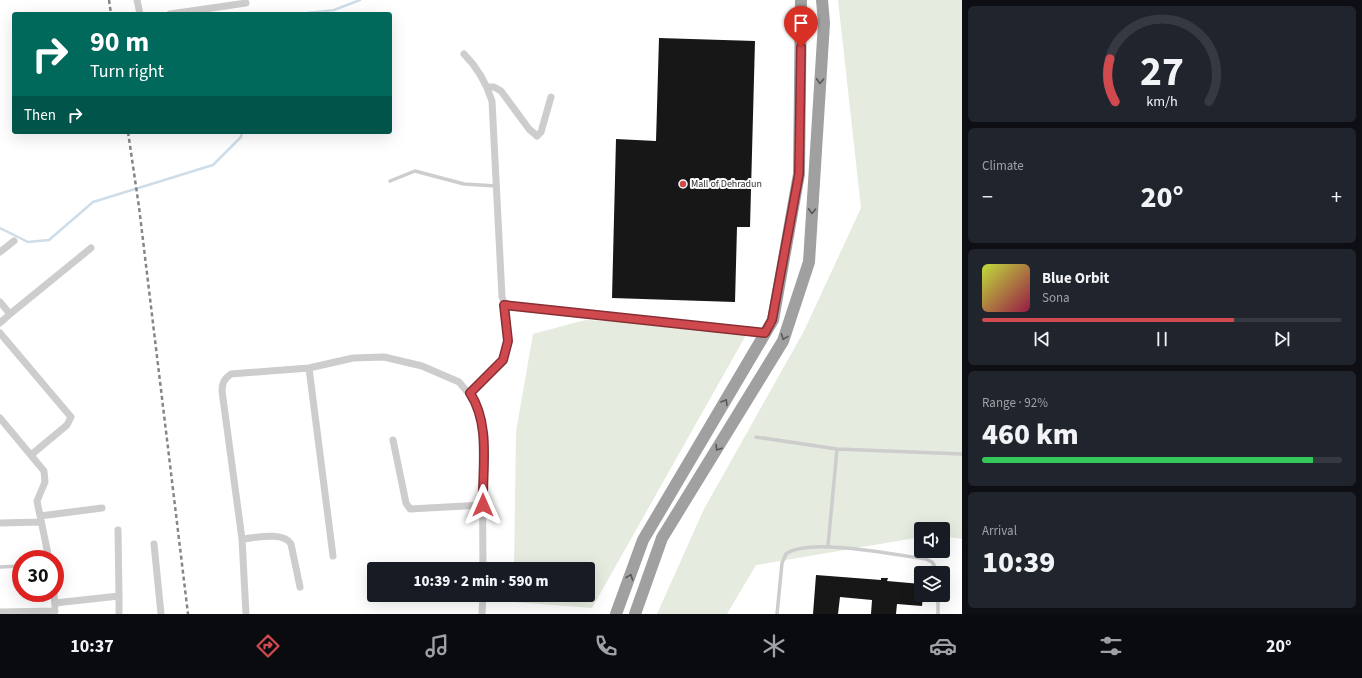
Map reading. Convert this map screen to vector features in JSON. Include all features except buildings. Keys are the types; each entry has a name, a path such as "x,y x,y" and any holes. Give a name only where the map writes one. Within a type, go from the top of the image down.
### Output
{"highway":[{"path":"616,614 643,540 772,320 799,174 801,0"},
{"path":"635,614 662,538 784,341 809,262 824,23 822,0"}],"street":[{"path":"138,0 140,12"},
{"path":"184,12 246,3"},
{"path":"464,54 477,67 488,87 492,101 502,297 508,341 503,360 470,393"},
{"path":"488,87 494,87 501,91 529,129 537,136 541,132 551,97"},
{"path":"0,252 14,240"},
{"path":"0,323 91,248"},
{"path":"0,302 10,314"},
{"path":"504,305 765,333"},
{"path":"0,333 71,417 67,425 30,455"},
{"path":"246,614 242,539 222,384 231,374 309,368 353,358 384,357 441,373 459,382 470,393 476,402 482,421 483,562"},
{"path":"309,368 333,556"},
{"path":"0,418 44,471 45,478 37,498 48,550"},
{"path":"394,440 406,503 410,509 483,505"},
{"path":"0,523 41,519 102,508"},
{"path":"118,530 118,614"},
{"path":"242,539 281,537 287,539 291,544 300,587"},
{"path":"154,544 161,614"},
{"path":"0,612 55,612 55,603 119,596"},
{"path":"482,614 483,602"}],"lane":[{"path":"390,181 415,171 464,184 496,186"},
{"path":"756,437 837,449 962,454"},
{"path":"828,546 837,449"},
{"path":"777,614 782,563 786,554 793,550 828,546 926,559 932,562 935,566"},
{"path":"0,567 12,566"},
{"path":"938,602 938,614"}],"shaded area":[{"path":"838,0 962,0 962,539 950,537 950,522 914,522 914,538 756,565 727,614 657,614 704,509 804,331 861,208"},
{"path":"585,320 750,328 592,608 513,602 595,602 595,562 514,562 516,432 533,334"}],"waterway":[{"path":"316,12 334,10 360,0"},
{"path":"0,228 28,242 49,240 93,202 213,165 241,137 242,134"}],"railway":[{"path":"109,0 111,12"},
{"path":"128,134 139,207 188,614"}],"place":[{"name":"Mall of Dehradun","path":"683,184"}],"route":[{"path":"483,505 482,421 476,402 470,393 499,366 503,360 508,341 504,305 765,333 772,320 799,174 801,47"}]}
